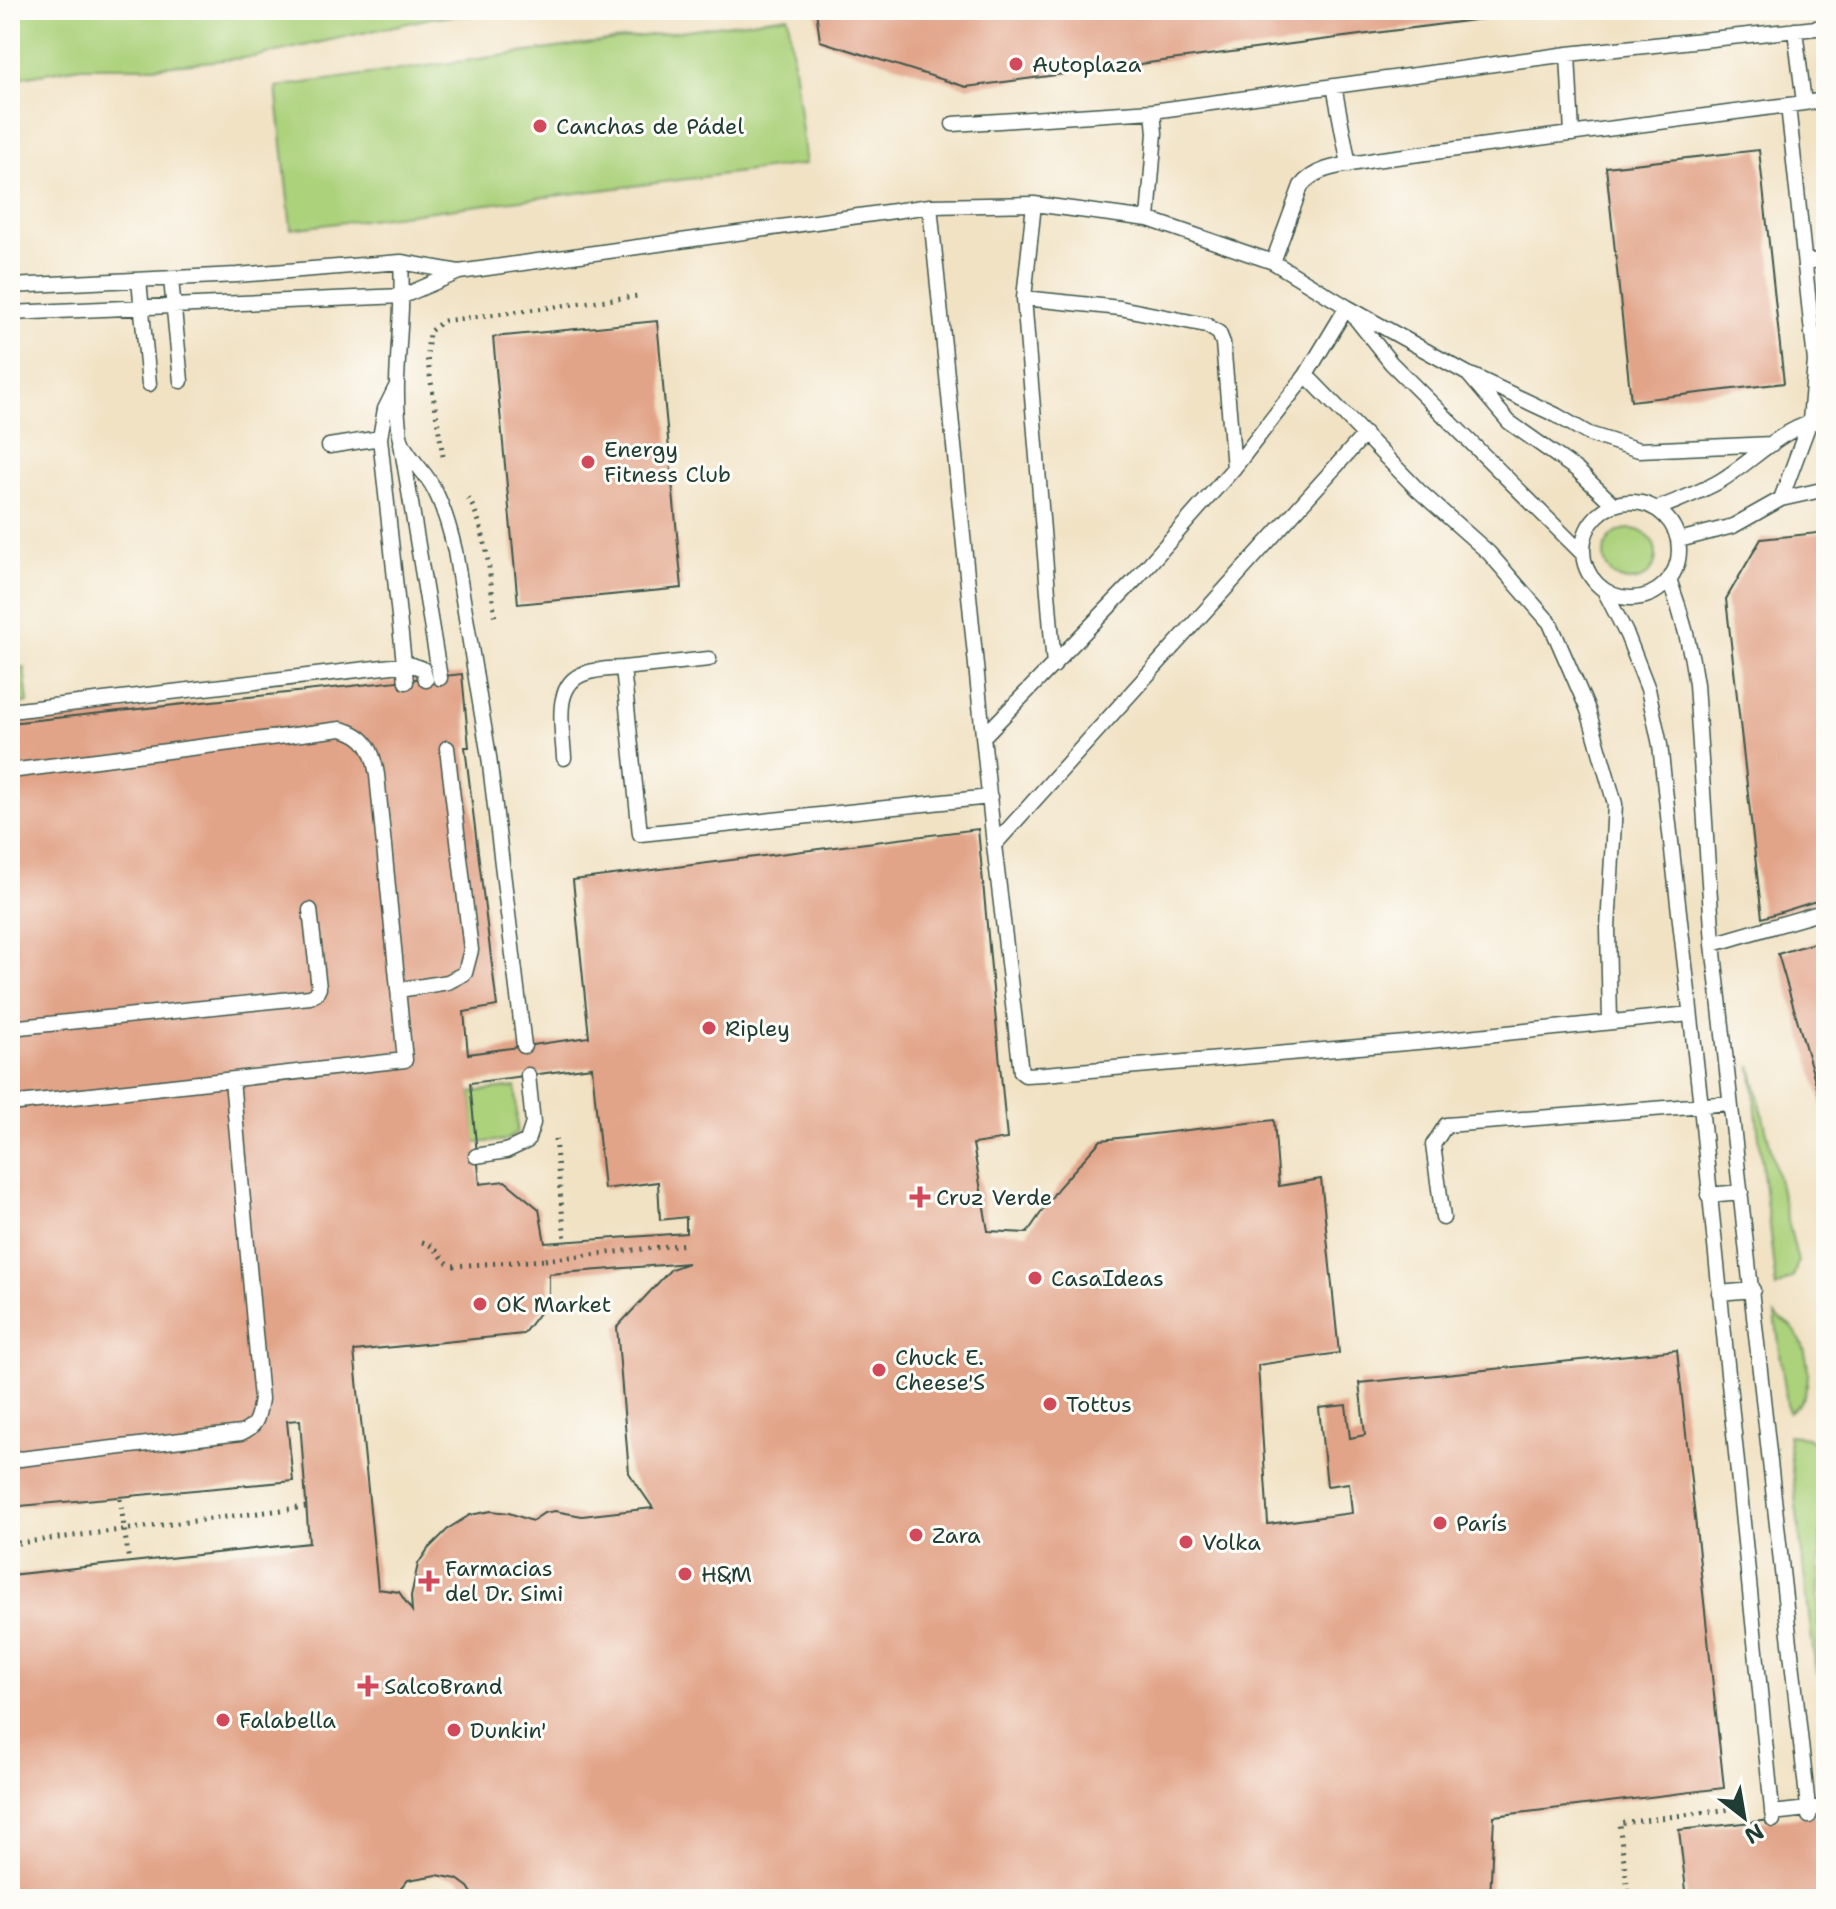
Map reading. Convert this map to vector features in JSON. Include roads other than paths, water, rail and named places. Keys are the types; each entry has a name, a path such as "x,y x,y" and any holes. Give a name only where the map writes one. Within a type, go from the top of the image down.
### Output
{"lane":[{"path":"953,124 1153,111 1568,54 1826,27"},
{"path":"1795,30 1804,103"},
{"path":"1568,54 1572,134"},
{"path":"1334,86 1349,165"},
{"path":"1273,262 1301,186 1318,171 1826,100"},
{"path":"1781,499 1810,421 1815,361 1788,105"},
{"path":"1148,219 1155,133 1153,111"},
{"path":"1034,204 1024,298 1054,666"},
{"path":"10,313 403,296 459,272 930,206 1034,204 1148,219 1273,262 1468,374 1589,434 1639,450 1772,444"},
{"path":"930,206 994,845 1020,1070 1025,1075 1429,1041 1690,1014"},
{"path":"1806,262 1826,259"},
{"path":"11,285 171,279 401,262 459,272"},
{"path":"10,711 409,664 423,669 433,679 401,439 397,385 403,296 401,262"},
{"path":"171,279 181,381"},
{"path":"139,280 149,384"},
{"path":"1024,298 1120,308 1206,325 1219,333 1223,343 1234,468"},
{"path":"983,737 1054,666 1234,468 1306,375 1347,307"},
{"path":"1347,307 1391,363 1582,553"},
{"path":"1468,374 1509,422 1577,470 1613,504"},
{"path":"1306,375 1418,490 1489,553 1550,623 1588,710 1615,804 1608,928 1610,1022"},
{"path":"397,385 385,409 380,438 406,682"},
{"path":"1657,509 1719,481 1795,427 1810,421 1826,420"},
{"path":"994,845 1365,434"},
{"path":"329,446 380,438"},
{"path":"401,439 433,487 448,521 455,551 489,757 524,1046"},
{"path":"1679,540 1733,526 1781,499 1826,489"},
{"path":"1628,501 1657,509 1667,517 1679,540 1676,567 1669,579 1656,591 1639,598 1620,597 1604,590 1585,568 1583,541 1593,519 1613,504 1628,501"},
{"path":"1669,579 1681,610 1696,684 1713,944 1808,1813"},
{"path":"1604,590 1627,635 1648,689 1660,745 1701,1106 1773,1816 1808,1813 1826,1807"},
{"path":"564,758 562,704 567,687 573,680 587,672 709,659"},
{"path":"623,668 640,834 990,797"},
{"path":"10,771 341,729 359,735 371,749 377,775 405,1060 10,1104"},
{"path":"399,990 448,982 465,973 471,950 447,748"},
{"path":"10,1028 310,997 319,988 310,910"},
{"path":"1713,944 1826,911"},
{"path":"476,1156 506,1151 527,1141 533,1123 528,1075"},
{"path":"10,1456 20,1459 241,1433 256,1423 261,1399 232,1080"},
{"path":"1443,1218 1433,1145 1446,1125 1730,1103"},
{"path":"1708,1195 1741,1192"},
{"path":"1719,1293 1753,1290"}],"place":[{"name":"Autoplaza","path":"1016,64"},
{"name":"Canchas de Pádel","path":"540,126"},
{"name":"Energy Fitness Club","path":"588,462"},
{"name":"Ripley","path":"709,1028"},
{"name":"Cruz Verde","path":"920,1197"},
{"name":"CasaIdeas","path":"1035,1278"},
{"name":"OK Market","path":"480,1304"},
{"name":"Chuck E. Cheese'S","path":"879,1370"},
{"name":"Tottus","path":"1050,1404"},
{"name":"París","path":"1440,1523"},
{"name":"Zara","path":"916,1535"},
{"name":"Volka","path":"1186,1542"},
{"name":"H&M","path":"685,1574"},
{"name":"Farmacias del Dr. Simi","path":"429,1581"},
{"name":"SalcoBrand","path":"368,1686"},
{"name":"Falabella","path":"223,1720"},
{"name":"Dunkin'","path":"454,1730"}]}
